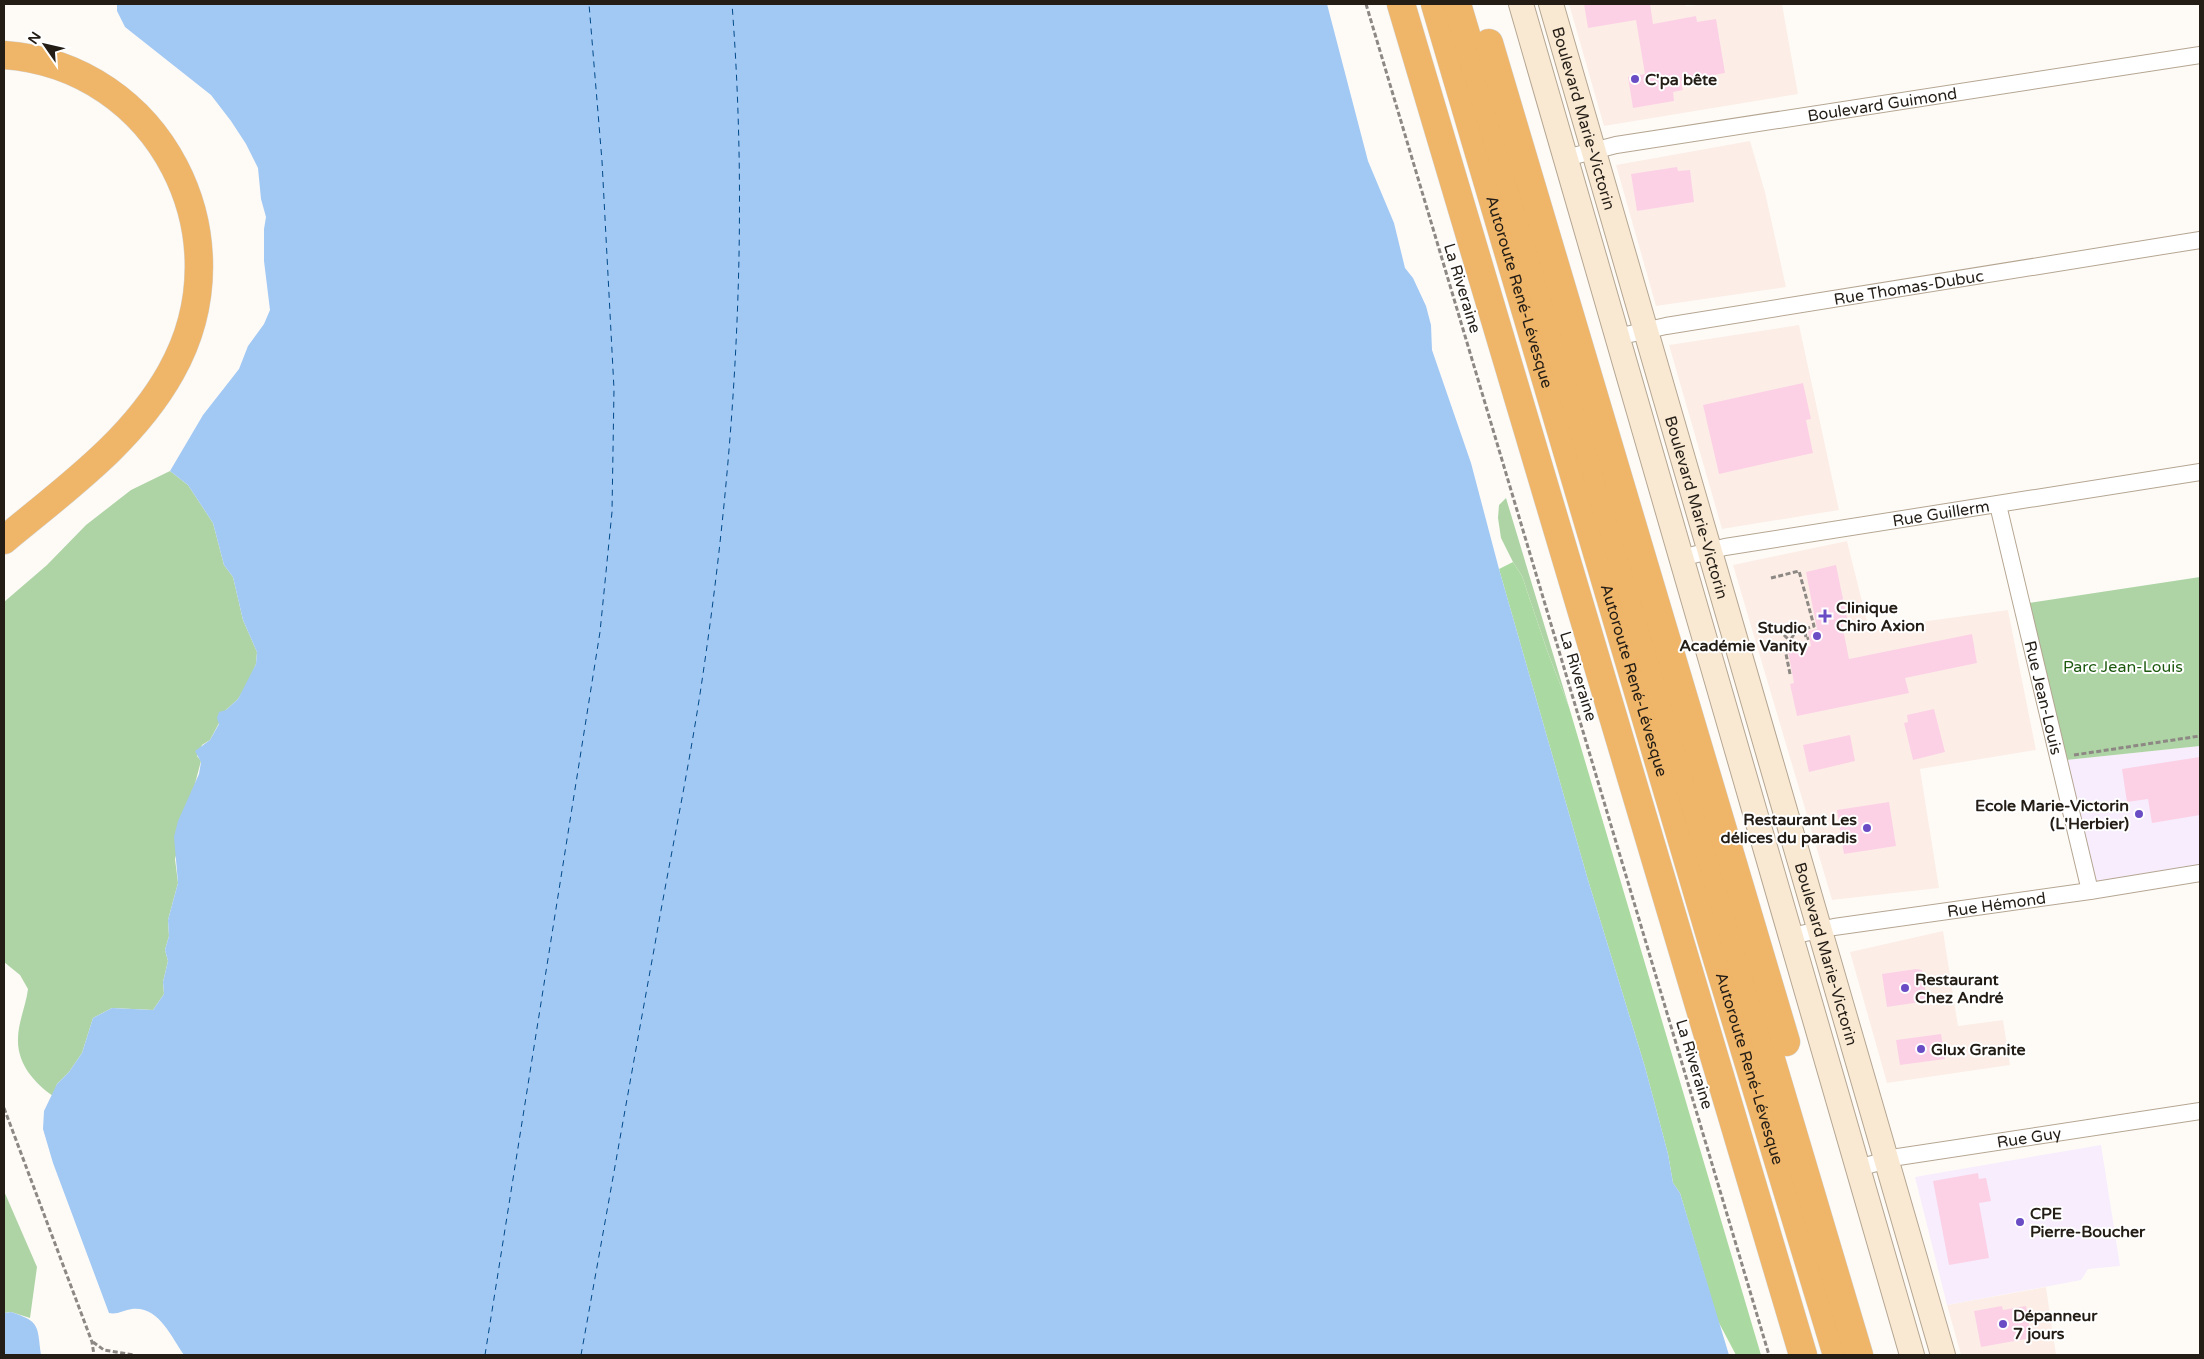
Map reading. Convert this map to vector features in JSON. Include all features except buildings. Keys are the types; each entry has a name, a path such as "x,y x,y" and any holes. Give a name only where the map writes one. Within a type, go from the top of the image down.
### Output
{"highway":[{"name":"Autoroute René-Lévesque","path":"1400,4 1803,1355"},
{"name":"Autoroute René-Lévesque","path":"1434,4 1712,942 1837,1355"},
{"path":"1457,4 1859,1355"},
{"path":"1477,4 1879,1355"},
{"path":"4,56 48,62 80,73 107,89 142,120 163,148 180,180 195,227 200,262 197,296 188,334 172,371 156,397 107,452 4,540"}],"street":[{"name":"Boulevard Marie-Victorin","path":"1521,4 1912,1355"},
{"name":"Boulevard Marie-Victorin","path":"1551,4 1943,1355"},
{"name":"Boulevard Guimond","path":"1566,158 1616,145 2200,54"},
{"name":"Rue Thomas-Dubuc","path":"1617,337 1646,330 2200,240"},
{"name":"Rue Guillerm","path":"1681,558 1710,550 2200,472"},
{"name":"Rue Jean-Louis","path":"1998,505 2090,891"},
{"name":"Rue Hémond","path":"1792,936 1820,930 2200,873"},
{"name":"Rue Guy","path":"1858,1168 1886,1160 2200,1111"}],"path":[{"name":"La Riveraine","path":"1366,4 1769,1355"},
{"path":"1771,578 1799,571 1814,626 1797,629 1785,649 1790,674"},
{"path":"1805,628 1806,639 1809,638"},
{"path":"1784,635 1790,640"},
{"path":"2066,756 2200,736"},
{"path":"4,1108 51,1228 92,1342 94,1355"},
{"path":"92,1342 104,1350 134,1355"}],"shaded area":[{"path":"1569,4 1685,4 1686,6 1709,4 1782,4 1798,94 1604,126"},
{"path":"1750,141 1765,192 1786,287 1656,306 1616,165"},
{"path":"1799,325 1839,510 1722,529 1669,345"},
{"path":"1847,541 1869,629 2008,610 2036,750 1920,769 1939,888 1832,900 1733,565"},
{"name":"Ecole Marie-Victorin (L'Herbier)","path":"2200,746 2200,868 2093,884 2066,760"},
{"path":"1943,931 1958,1026 2003,1020 2010,1065 1887,1083 1850,952"},
{"name":"CPE Pierre-Boucher","path":"2101,1145 2120,1266 2088,1269 2081,1280 1947,1305 1915,1177"},
{"path":"2046,1287 2056,1355 1961,1355 1947,1305"}],"green space":[{"path":"170,471 188,485 213,523 224,565 233,577 243,620 257,652 256,664 238,699 226,710 210,740 202,745 197,756 201,761 175,859 178,883 168,920 169,936 165,950 168,961 163,982 164,994 153,1010 112,1008 93,1018 82,1053 69,1072 57,1084 53,1096 33,1079 20,1056 18,1033 28,989 20,975 4,962 4,602 47,565 86,525 131,490"},
{"path":"1506,498 1569,707 1548,653 1522,576 1501,538 1498,518 1499,505"},
{"path":"1513,562 1522,576 1548,653 1569,707 1761,1355 1736,1355 1718,1321 1680,1193 1673,1183 1668,1154 1645,1067 1588,880 1499,569"},
{"name":"Parc Jean-Louis","path":"2200,577 2200,746 2066,760 2029,603"},
{"path":"4,1191 37,1267 30,1318 11,1312 4,1313"}],"water":[{"path":"117,4 1327,4 1368,161 1394,223 1405,268 1413,278 1426,306 1431,325 1432,350 1471,463 1499,569 1588,880 1645,1067 1668,1154 1673,1183 1680,1193 1729,1355 184,1355 163,1324 150,1312 132,1309 118,1313 109,1313 53,1163 43,1129 44,1111 57,1084 69,1072 82,1053 93,1018 112,1008 153,1010 164,994 163,982 168,961 165,950 169,936 168,920 178,883 174,837 178,821 199,774 201,762 195,751 210,740 219,724 217,718 219,712 226,710 238,699 256,664 257,652 243,620 233,577 224,565 213,523 188,485 170,471 203,415 239,369 248,346 264,324 270,310 264,261 266,217 261,199 258,168 246,144 211,95 125,27 117,11"},
{"path":"11,1312 28,1319 36,1326 41,1355 4,1355 4,1313"}],"ferry route":[{"path":"485,1355 600,632 612,512 614,389 602,161 589,4"},
{"path":"581,1355 693,736 715,585 731,419 739,253 737,87 732,4"}],"place":[{"name":"C'pa bête","path":"1635,79"},
{"name":"Clinique Chiro Axion","path":"1825,616"},
{"name":"Studio Académie Vanity","path":"1817,636"},
{"name":"Ecole Marie-Victorin (L'Herbier)","path":"2139,814"},
{"name":"Restaurant Les délices du paradis","path":"1867,828"},
{"name":"Restaurant Chez André","path":"1905,988"},
{"name":"Glux Granite","path":"1921,1049"},
{"name":"CPE Pierre-Boucher","path":"2020,1222"},
{"name":"Dépanneur 7 jours","path":"2003,1324"}]}
